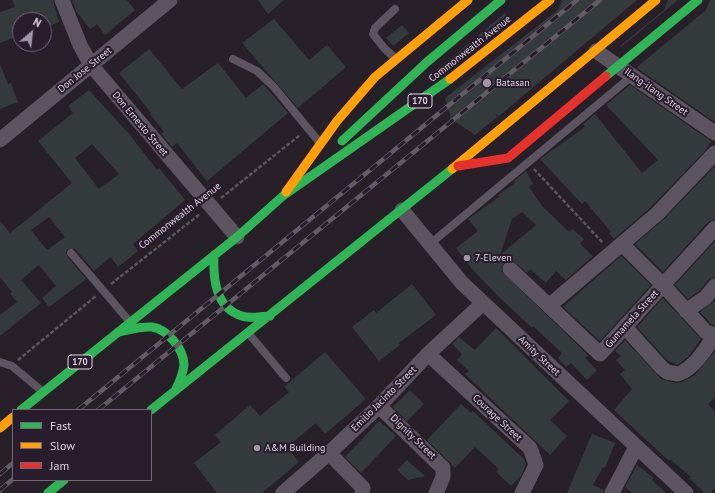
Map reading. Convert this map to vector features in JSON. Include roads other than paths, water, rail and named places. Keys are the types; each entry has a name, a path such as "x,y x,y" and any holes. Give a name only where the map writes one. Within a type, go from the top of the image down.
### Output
{"main road":[{"name":"Commonwealth Avenue","path":"284,195 337,121 375,77 468,0"},
{"path":"284,195 426,62 501,0"},
{"name":"Commonwealth Avenue","path":"22,409 237,237 284,195 445,83 550,0"},
{"path":"152,409 458,166 656,0"},
{"path":"458,166 508,158 698,0"},
{"path":"214,255 214,285 220,298 227,306 242,316 270,316"},
{"path":"117,333 147,327 156,328 165,332 180,350 184,358 183,373 175,391"},
{"path":"0,428 12,418"},
{"path":"48,493 63,481"}],"street":[{"name":"Don Ernesto Street","path":"62,0 80,45 91,65 237,237"},
{"name":"Don Jose Street","path":"0,140 170,0"},
{"name":"Ilang-ilang Street","path":"596,51 715,133"},
{"path":"550,305 657,214 715,153"},
{"name":"Amity Street","path":"402,210 462,282 483,303 686,493"},
{"name":"Gumamela Street","path":"510,269 550,305 600,354 715,228"},
{"path":"617,248 663,285 706,332 714,335 706,348 689,368 678,374 667,372 661,367 625,327"},
{"path":"686,311 705,298 715,286"},
{"name":"Emilio Jacinto Street","path":"283,493 329,453 379,406 428,354 483,303"},
{"name":"Courage Street","path":"428,354 530,448 536,466 522,493"},
{"name":"Dignity Street","path":"379,406 443,468 443,477 436,493"},
{"path":"612,493 636,447"},
{"path":"329,453 362,488 362,493"}],"lane":[{"path":"395,9 375,28 374,34 384,48 395,59"},
{"path":"233,59 257,72 272,86 321,144"},
{"path":"430,244 632,76"},
{"path":"547,126 557,138"},
{"path":"71,253 130,322"},
{"path":"248,334 286,378"},
{"path":"0,362 12,366 42,392"}],"railway":[{"path":"79,409 577,0"},
{"path":"99,409 600,0"},
{"path":"0,474 12,464"},
{"path":"0,490 12,480"}],"place":[{"name":"Batasan","path":"487,83"},
{"name":"7-Eleven","path":"467,258"},
{"name":"A&M Building","path":"257,448"}]}
